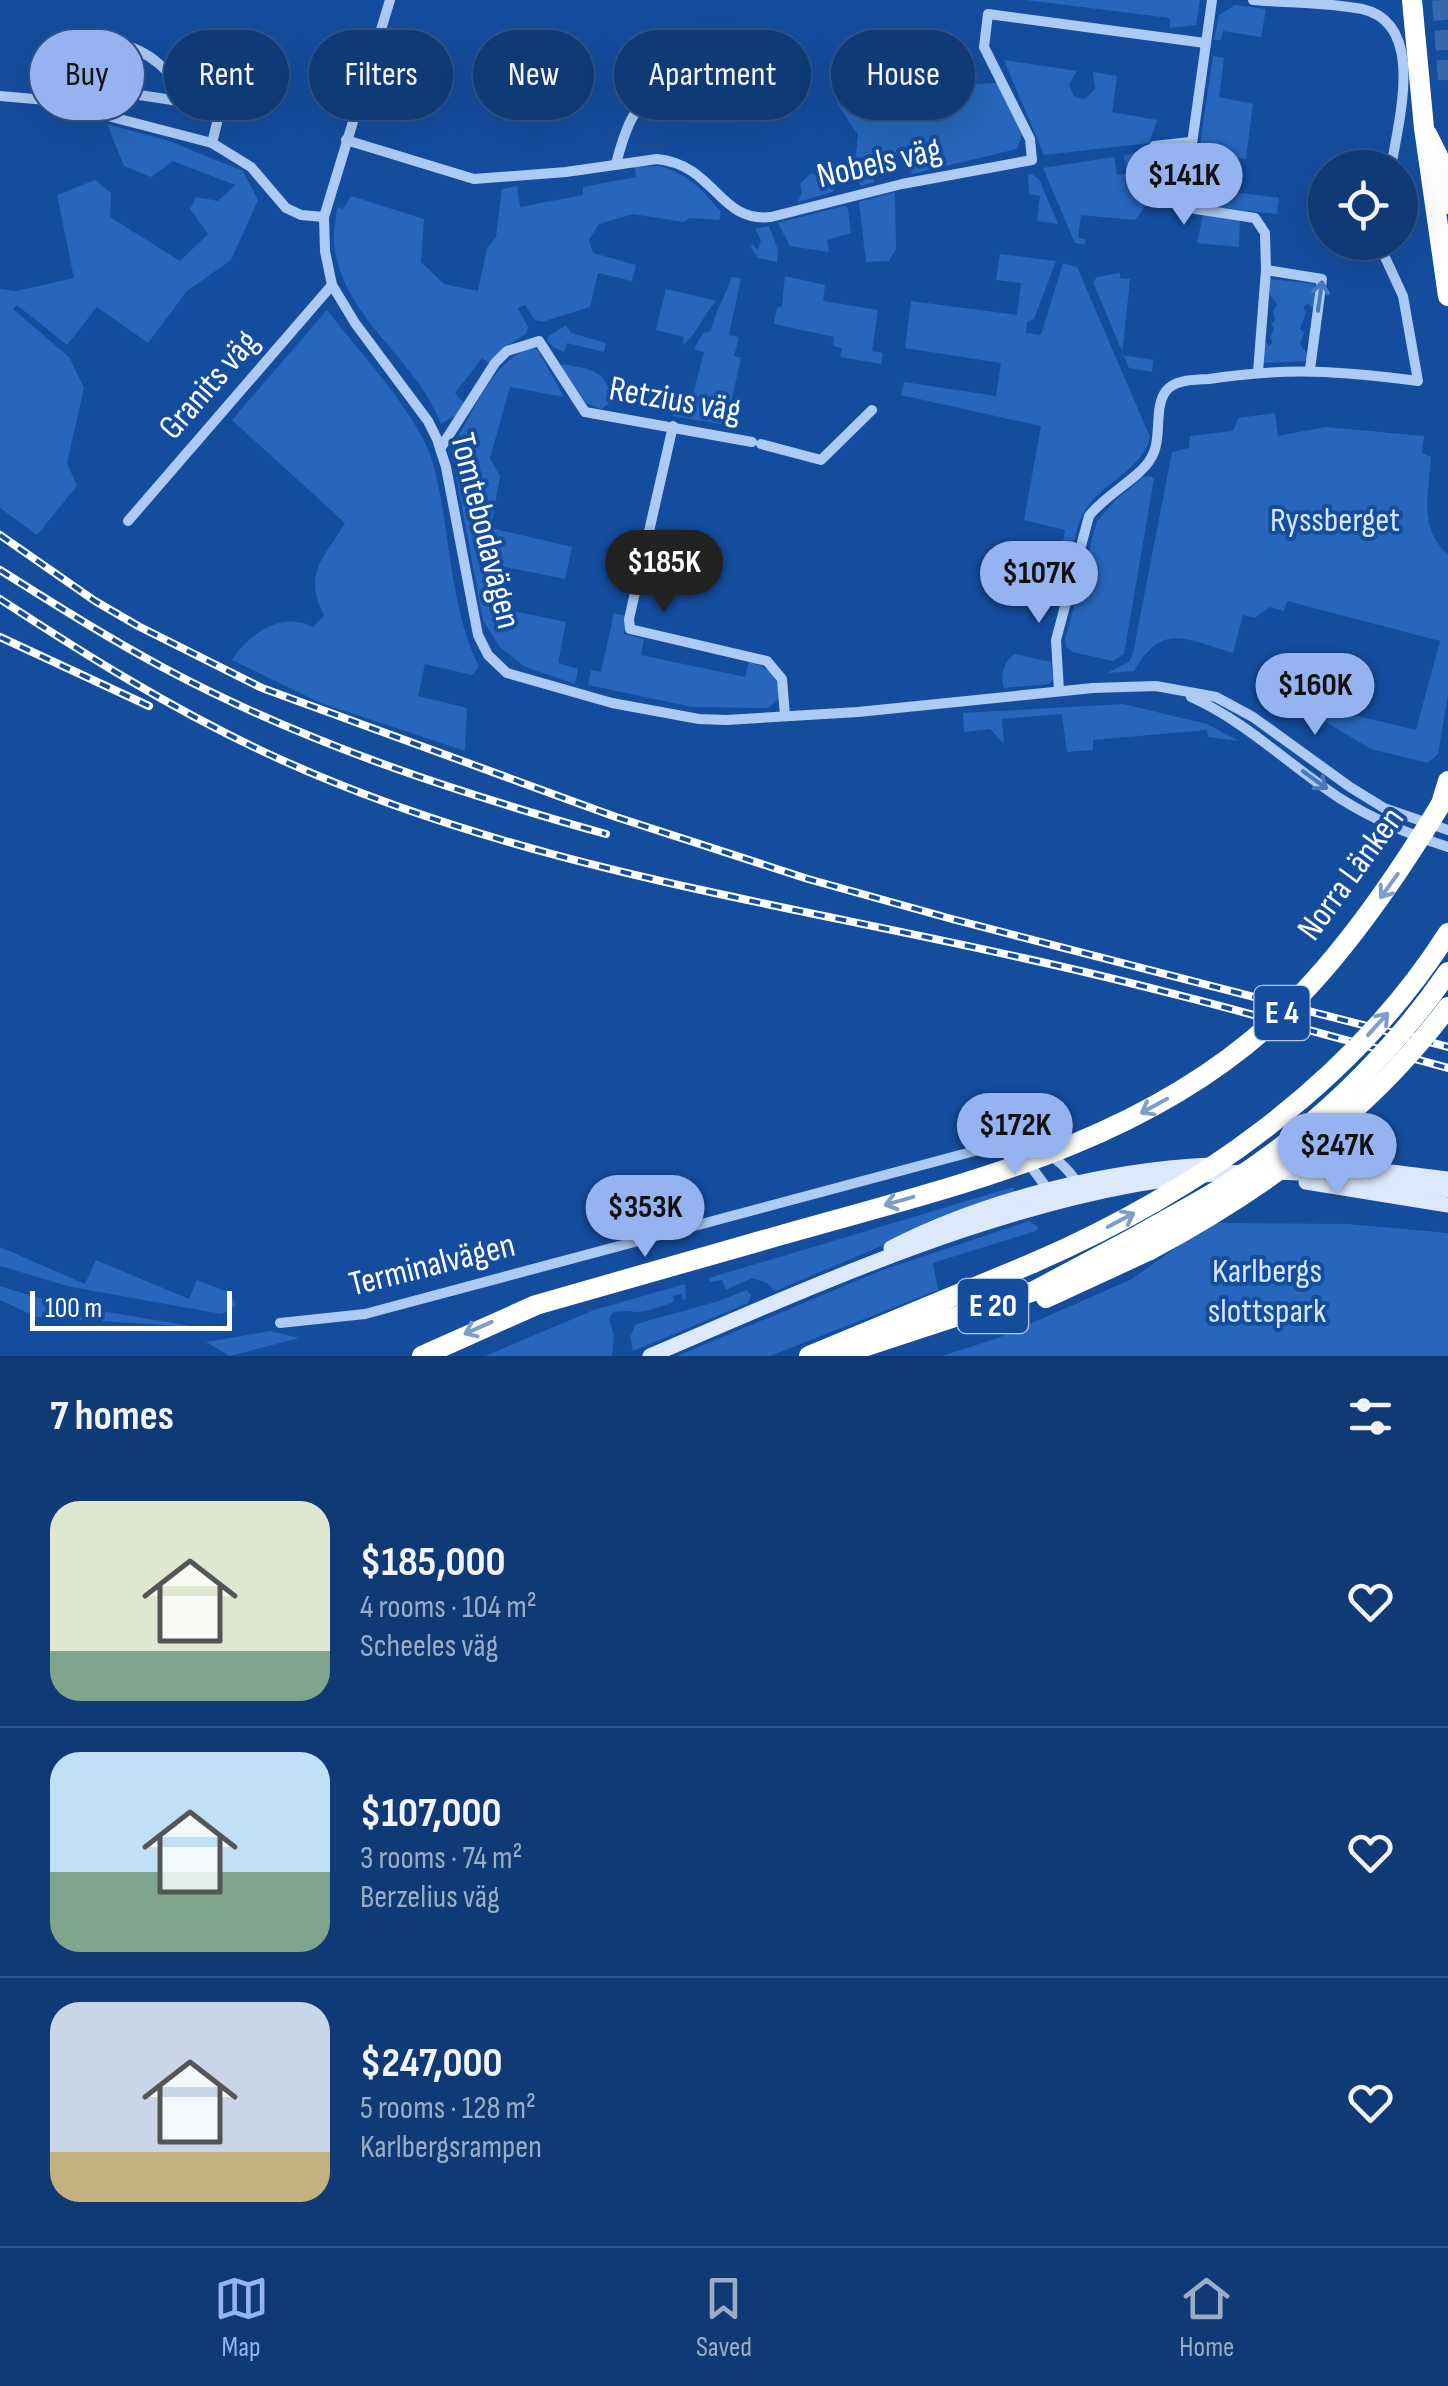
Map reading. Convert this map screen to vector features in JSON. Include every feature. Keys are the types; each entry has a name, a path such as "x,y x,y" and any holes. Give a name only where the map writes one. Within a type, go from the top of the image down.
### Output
{"highway":[{"path":"1412,0 1424,128 1448,296"},
{"path":"1424,128 1442,164 1448,204"},
{"name":"Norra Länken","path":"422,1356 536,1305 1008,1170 1059,1152 1151,1109 1218,1066 1283,1012 1391,884 1445,798 1448,781"},
{"name":"E 4","path":"810,1356 1072,1246 1182,1186 1281,1116 1367,1037 1448,934"},
{"name":"E 20","path":"836,1356 1034,1291 1146,1242 1303,1129 1390,1045 1448,972"},
{"path":"874,1356 1049,1297 1146,1242 1244,1197 1307,1152 1390,1074 1448,1007"}],"main road":[{"path":"650,1356 801,1293 902,1242 1081,1190 1200,1165 1276,1163 1378,1168 1448,1180"},
{"path":"1081,1190 1227,1173 1328,1174 1448,1190"},
{"path":"1227,1173 1448,1205"}],"street":[{"name":"Tomtebodavägen","path":"390,0 324,217 325,251 332,285 428,421 440,449 478,635 496,665 546,687 667,714 726,720 1140,686 1216,697 1253,717 1384,808 1446,829"},
{"path":"1212,0 1184,194 1189,208 1254,218 1265,234 1258,372"},
{"path":"1253,0 1365,10 1387,22 1398,36 1403,56 1404,89 1395,150"},
{"name":"Nobels väg","path":"346,140 474,179 566,172 657,159 686,165 700,174 738,213 771,217 902,184 1032,160 1030,139 984,47 988,14 1205,43"},
{"path":"114,43 151,55 168,70 192,103 113,90 100,66 102,52 114,43"},
{"path":"0,96 46,100 212,144 250,167 286,208 301,215 324,217"},
{"path":"212,144 216,120"},
{"path":"616,164 630,120"},
{"path":"1154,146 1190,142"},
{"path":"1060,691 1056,640 1089,516 1149,462 1163,396 1175,384 1258,372 1310,370 1418,381 1402,296 1386,260"},
{"path":"1266,270 1322,279 1310,370"},
{"name":"Granits väg","path":"128,521 332,285"},
{"name":"Retzius väg","path":"440,449 495,363 507,351 539,340 585,412 757,443 821,460 872,410"},
{"path":"673,426 628,619 630,629 768,661 782,679 785,716"},
{"name":"Tomtebodavägen","path":"1174,690 1209,705 1249,730 1376,820 1442,845"},
{"path":"1001,1144 1024,1157 1052,1198"},
{"name":"Terminalvägen","path":"280,1323 365,1314 1001,1144 1039,1149 1062,1163 1081,1190"}],"green space":[{"path":"1025,0 1200,0 1196,25 1170,28 1170,18"},
{"path":"1235,5 1266,9 1261,37 1223,31 1221,40 1214,40 1219,15"},
{"path":"1213,56 1224,58 1219,97 1253,104 1246,159 1199,152"},
{"path":"1004,60 1077,71 1069,84 1074,97 1085,99 1095,89 1093,72 1117,76 1112,112 1157,120 1149,143 1044,155"},
{"path":"997,83 1022,135 1017,149 912,174 906,153 870,161 874,182 862,186 853,179 858,135 848,120 975,120 975,84"},
{"path":"107,124 169,141 243,171 258,200 231,260 187,291 148,343 97,307 67,345 17,305 13,309 69,357 84,388 67,463 77,486 37,535 0,508 0,289 16,291 74,278 57,195 95,180 111,193 110,217 180,261 208,234 190,209 196,197 218,201 235,185 173,161 151,177 124,166"},
{"path":"1184,146 1178,203 1146,205 1135,220 1081,215 1078,238 1085,239 1085,244 1075,243 1043,168 1114,157 1117,175 1126,174 1124,155"},
{"path":"660,166 687,178 701,190 721,212 719,220 690,218 684,222 633,214 599,224 589,240 593,253 636,265 632,281 598,273 590,307 542,322 535,320 525,305 518,308 528,327 526,334 505,347 491,365 482,358 455,393 468,408 441,424 430,400 352,296 334,245 337,207 343,209 351,196 424,219 421,262 444,284 478,291 487,248 496,237 502,189 517,186 520,207 583,195 583,187 636,177 635,167"},
{"path":"811,173 830,180 835,187 833,192 798,202 800,184"},
{"path":"1028,175 1039,179 1058,224 1037,221 1040,196 1029,194"},
{"path":"1203,188 1279,198 1277,214 1203,206"},
{"path":"895,192 896,249 889,261 866,262 859,202"},
{"path":"848,208 851,233 827,240 829,252 790,246 778,223"},
{"path":"1203,215 1240,219 1239,247 1197,243"},
{"path":"769,226 778,250 777,262 758,258 751,248 752,244 758,250 761,240 755,229"},
{"path":"1000,254 1056,261 1034,319 1027,322 1026,333 1041,335 1063,263 1077,267 1150,437 1132,466 1086,508 1071,555 1061,552 1065,530 1024,520 1041,426 901,395 904,382 996,396 1001,363 905,348 911,301 1017,315 1021,283 996,280"},
{"path":"1120,273 1120,278 1130,279 1122,352 1093,282 1097,277"},
{"path":"785,276 825,285 823,301 878,310 872,351 883,353 881,364 840,357 842,348 833,346 834,337 774,324 777,308 782,306"},
{"path":"731,277 741,278 729,335 739,337 734,356 741,358 726,425 673,416 675,411 683,413 688,393 693,394 704,352 694,349 703,333 711,331"},
{"path":"1270,279 1315,284 1314,310 1308,303 1303,307 1306,312 1300,329 1304,333 1300,344 1308,355 1307,361 1261,363 1264,340 1269,346 1273,342 1271,324 1278,305 1268,293"},
{"path":"666,289 717,301 683,345 684,337 656,330"},
{"path":"327,310 403,406 434,467 456,594 479,667 472,675 425,664 418,696 467,708 465,751 321,703 232,660 267,627 289,622 313,627 324,615 315,588 316,576 345,523 232,420"},
{"path":"566,325 571,333 606,343 604,352 567,343 564,352 553,347 547,340 549,336"},
{"path":"528,348 537,349 564,397 510,387 490,458 500,476 491,528 572,547 565,579 495,565 487,598 493,607 566,622 558,663 578,669 575,684 525,667 499,646 483,620 451,449 493,378"},
{"path":"1124,355 1153,360 1152,372 1129,368"},
{"path":"563,364 602,377 611,402 602,409 586,403"},
{"name":"Ryssberget","path":"1275,413 1278,436 1325,427 1424,436 1422,453 1431,457 1429,522 1432,534 1448,554 1448,694 1438,754 1428,763 1371,749 1297,705 1416,730 1440,641 1287,601 1284,611 1269,607 1255,618 1243,615 1233,653 1177,638 1155,645 1134,671 1107,673 1129,662 1133,653 1172,452 1189,448 1190,436 1233,431 1238,418"},
{"path":"1143,477 1154,479 1124,654 1113,661 1073,652 1066,647 1065,639 1097,521"},
{"path":"614,613 626,616 624,634 644,639 641,655 745,677 749,662 771,674 781,697 768,708 692,707 588,685 591,670 601,672"},
{"path":"1015,654 1051,662 1053,679 1049,684 1004,688 1004,669"},
{"path":"1123,704 1207,724 1239,741 1208,737 1207,730 1093,740 1093,750 1067,752 1062,714 1002,719 1004,744 990,729 964,732 963,713"},
{"path":"1013,1187 1016,1197 898,1239 775,1291 767,1283 752,1278 726,1290 722,1280 710,1282 709,1278"},
{"path":"1029,1221 1038,1227 1036,1231 933,1263 938,1290 770,1356 677,1356 880,1271"},
{"name":"Karlbergs slottspark","path":"1210,1223 1348,1224 1448,1233 1448,1356 942,1356 998,1338 1132,1279"},
{"path":"0,1247 85,1284 96,1260 189,1299 197,1280 231,1293 236,1306 222,1314 71,1287 0,1266"},
{"path":"685,1284 686,1299 681,1294 673,1296 674,1302 648,1310 612,1313 612,1356 485,1356 594,1310"},
{"path":"0,1286 73,1305 196,1327 37,1317 0,1300"},
{"path":"746,1290 751,1295 748,1303 633,1351 630,1337 636,1324"},
{"path":"270,1331 299,1338 230,1356 206,1342"}],"tunnel":[{"path":"1442,0 1448,80"}],"railway":[{"path":"0,535 95,601 262,688 616,817 808,879 952,919 1448,1047"},
{"path":"0,570 143,657 270,719 436,783 606,834"},
{"path":"0,599 127,679 226,733 351,789 445,822 636,875 1130,983 1448,1068"},
{"path":"0,637 149,706"}]}
